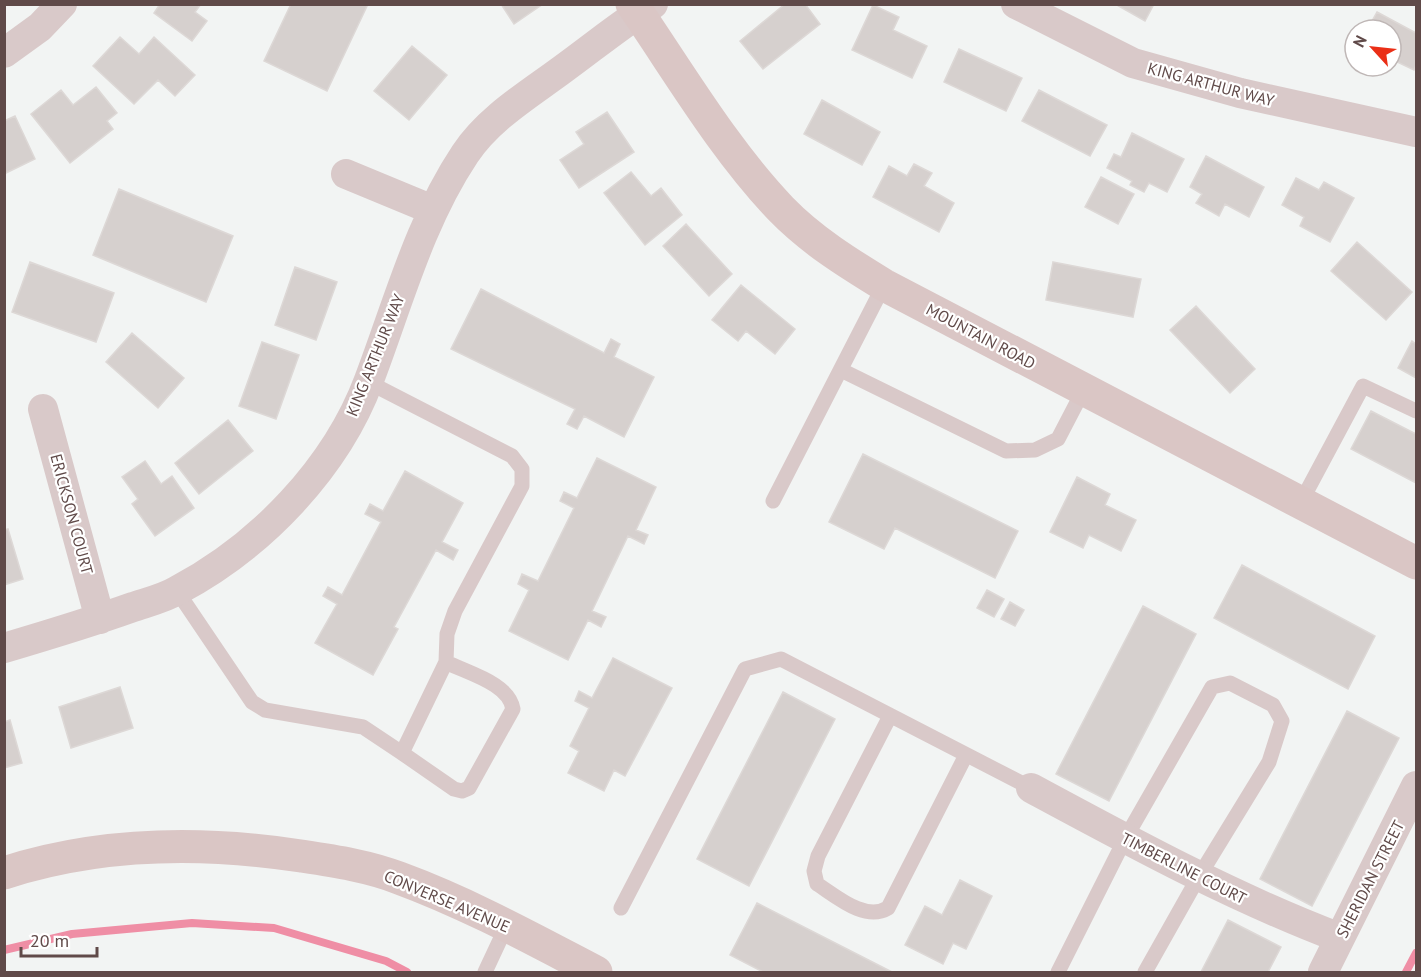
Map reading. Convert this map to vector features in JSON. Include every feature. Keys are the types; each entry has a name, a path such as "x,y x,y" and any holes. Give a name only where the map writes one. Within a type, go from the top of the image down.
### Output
{"street":[{"path":"4,53 40,27 62,4"},
{"name":"KING ARTHUR WAY","path":"1016,4 1133,63 1240,93 1416,132"},
{"name":"KING ARTHUR WAY","path":"4,648 100,619 177,591 220,565 254,538 300,492 333,450 368,382 433,210 466,153 493,121 641,7"},
{"name":"MOUNTAIN ROAD","path":"641,7 740,162 783,210 835,254 884,285 1416,563"},
{"path":"346,174 433,210"},
{"name":"ERICKSON COURT","path":"43,409 100,619"},
{"name":"SHERIDAN STREET","path":"1323,972 1416,786"},
{"name":"TIMBERLINE COURT","path":"1031,788 1198,878 1274,913 1340,938"},
{"name":"CONVERSE AVENUE","path":"4,873 31,865 105,850 175,846 256,849 336,861 397,877 507,925 596,972"}],"lane":[{"path":"773,501 884,285"},
{"path":"841,370 1006,451 1035,450 1058,439 1084,389"},
{"path":"368,382 512,456 522,469 522,486 456,611 447,634 446,662 402,753"},
{"path":"1301,502 1363,386 1416,411"},
{"path":"177,591 252,702 265,710 363,727 454,789 462,791 469,788 513,709 512,700 504,691 446,662"},
{"path":"621,908 745,669 781,659 1031,788"},
{"path":"1058,972 1125,839 1212,687 1230,683 1273,705 1282,721 1269,762 1198,878 1145,972"},
{"path":"890,716 818,856 814,871 817,884 863,911 879,913 888,908 966,754"},
{"path":"485,972 507,925"}],"building":[{"path":"160,4 201,4 195,12 207,21 192,41 154,13"},
{"path":"291,4 368,4 327,91 264,61"},
{"path":"501,4 543,4 514,24"},
{"path":"785,4 805,4 820,24 763,69 740,41"},
{"path":"1115,4 1154,4 1145,21"},
{"path":"873,5 899,17 893,30 927,46 912,78 852,50"},
{"path":"1377,12 1388,18 1374,18"},
{"path":"1403,26 1416,33 1414,70 1403,65"},
{"path":"120,37 139,54 154,37 195,75 175,96 158,80 134,104 93,66"},
{"path":"412,46 447,75 409,120 374,91"},
{"path":"959,49 1022,78 1006,111 944,82"},
{"path":"96,87 117,113 107,121 113,129 70,163 31,114 61,90 73,105"},
{"path":"1039,90 1107,125 1090,156 1022,121"},
{"path":"822,100 880,132 862,165 804,134"},
{"path":"607,112 634,152 579,188 560,160 584,144 576,132"},
{"path":"15,116 35,159 4,174 4,121"},
{"path":"1132,133 1184,159 1167,192 1149,183 1144,192 1130,185 1132,181 1107,168 1114,154 1121,157"},
{"path":"1206,156 1264,187 1249,217 1225,204 1219,216 1196,203 1202,194 1190,187"},
{"path":"914,164 932,173 924,186 954,203 939,232 873,197 889,166 907,176"},
{"path":"631,172 651,196 661,188 682,215 645,245 604,193"},
{"path":"1101,177 1134,194 1118,224 1085,207"},
{"path":"1296,178 1319,190 1324,182 1354,198 1330,242 1300,226 1304,217 1282,205"},
{"path":"119,189 233,236 206,302 93,255"},
{"path":"686,224 732,274 709,296 663,246"},
{"path":"1357,242 1412,292 1386,320 1331,271"},
{"path":"30,262 114,293 96,342 12,312"},
{"path":"1053,262 1141,279 1133,317 1046,300"},
{"path":"295,267 337,282 316,340 275,325"},
{"path":"741,285 795,329 775,354 746,331 738,341 712,320"},
{"path":"481,289 604,353 611,339 620,344 614,357 654,377 624,437 584,416 577,429 567,424 575,409 451,349"},
{"path":"1196,306 1255,369 1230,393 1170,330"},
{"path":"132,333 184,378 158,408 106,362"},
{"path":"1412,341 1416,344 1416,378 1398,368"},
{"path":"262,342 299,355 276,419 239,406"},
{"path":"1371,411 1416,434 1416,483 1351,449"},
{"path":"228,420 253,451 199,494 175,463"},
{"path":"863,454 1018,531 995,578 895,528 884,549 829,522"},
{"path":"597,458 656,487 636,530 648,535 644,544 628,536 592,611 606,617 601,627 588,620 568,660 509,631 529,590 518,584 522,574 538,581 574,508 560,501 564,492 577,498"},
{"path":"145,461 161,484 172,476 194,508 155,536 132,504 138,499 122,477"},
{"path":"405,471 463,503 442,542 458,550 453,560 436,550 394,627 398,629 373,675 315,643 337,604 323,596 328,587 342,595 381,522 365,514 370,504 383,511"},
{"path":"1077,477 1110,494 1105,505 1136,520 1121,551 1089,535 1083,548 1050,532"},
{"path":"8,529 23,579 4,585 4,530"},
{"path":"1242,565 1375,636 1348,689 1214,618"},
{"path":"987,590 1004,599 994,617 977,608"},
{"path":"1010,602 1024,610 1015,626 1001,619"},
{"path":"1143,606 1196,634 1109,801 1056,774"},
{"path":"613,658 672,688 625,776 614,770 604,791 568,773 579,751 570,746 589,708 575,701 579,691 592,698"},
{"path":"120,687 133,728 71,748 59,707"},
{"path":"783,692 835,719 749,886 697,859"},
{"path":"1347,711 1399,738 1312,906 1260,879"},
{"path":"10,720 22,763 4,768 4,722"},
{"path":"960,880 992,896 966,949 953,943 943,964 905,945 925,906 942,915"},
{"path":"757,903 892,972 763,972 730,955"},
{"path":"1228,920 1281,947 1268,972 1201,972"}],"waterway":[{"path":"4,950 72,934 192,923 274,928 386,961 407,972"},
{"path":"1406,972 1416,953"}]}
